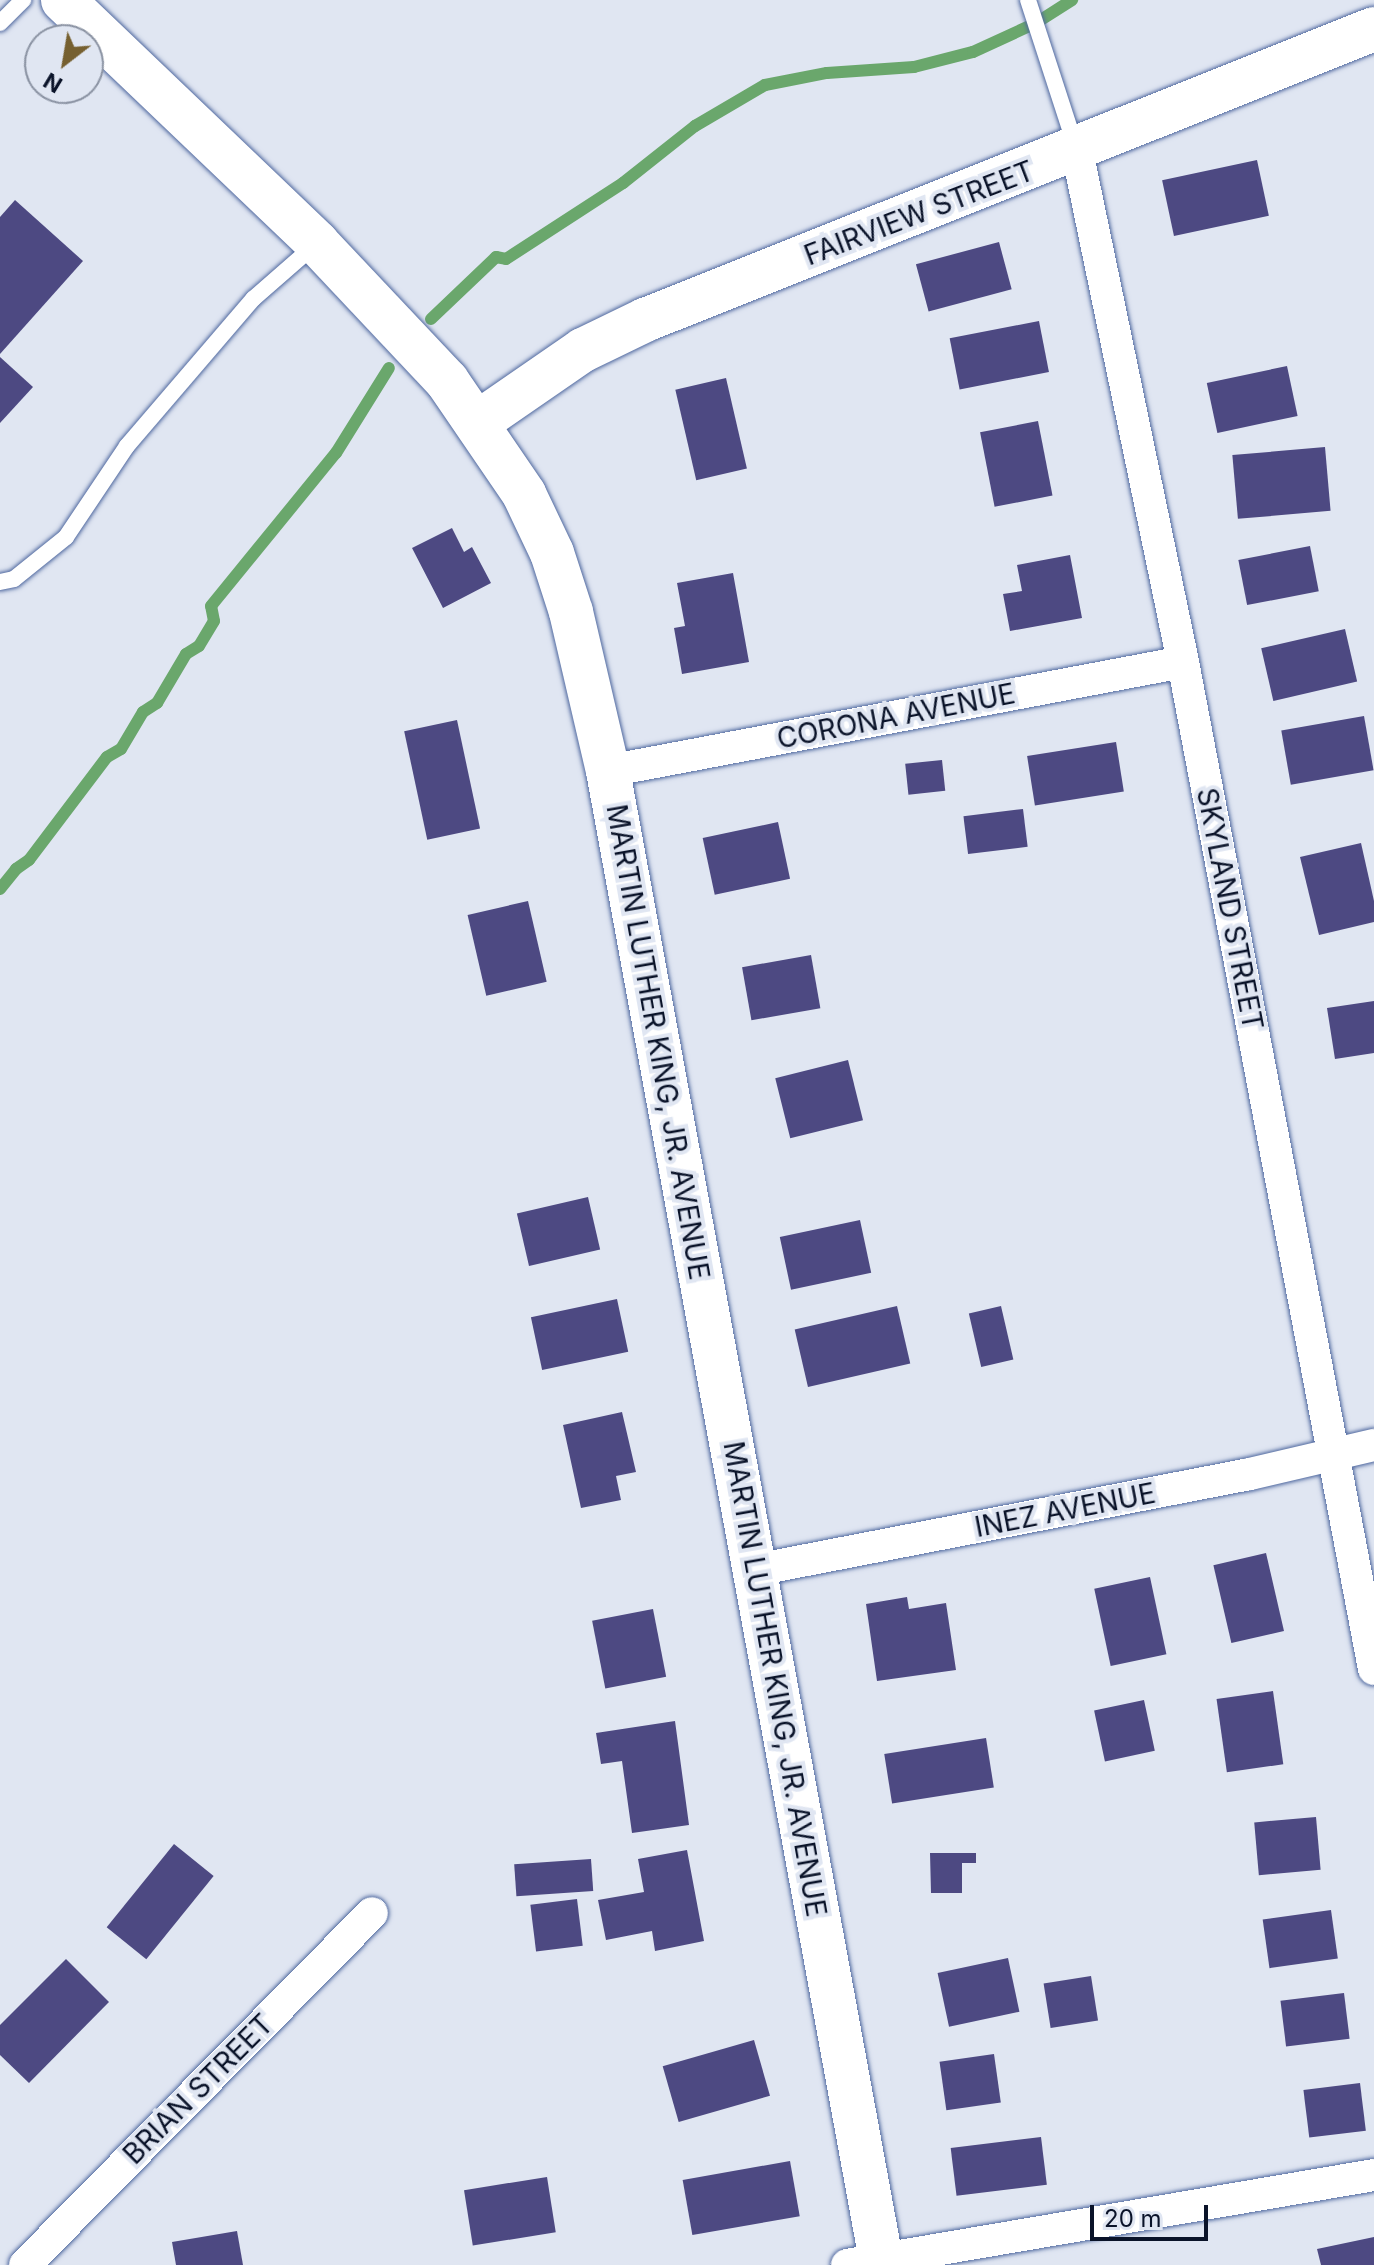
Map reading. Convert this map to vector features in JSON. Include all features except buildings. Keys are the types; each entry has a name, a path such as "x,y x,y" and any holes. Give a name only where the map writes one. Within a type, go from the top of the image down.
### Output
{"street":[{"name":"MARTIN LUTHER KING, JR. AVENUE","path":"63,0 317,243 447,381 524,494 552,553 571,612 608,771 755,1570 870,2263"},
{"name":"FAIRVIEW STREET","path":"477,423 583,350 645,320 1077,151 1374,29"},
{"name":"SKYLAND STREET","path":"1077,151 1183,662 1374,1669"},
{"name":"CORONA AVENUE","path":"608,771 1183,662"},
{"name":"INEZ AVENUE","path":"755,1570 1250,1474 1374,1445"},
{"name":"BRIAN STREET","path":"25,2265 372,1913"},
{"path":"870,2263 1374,2175"}],"lane":[{"path":"0,23 23,0"},
{"path":"1028,0 1077,151"},
{"path":"0,582 14,579 66,537 127,446 253,299 317,243"}],"waterway":[{"path":"431,319 496,257 506,259 623,183 695,126 765,85 827,73 914,67 973,52 1036,23 1072,0"},
{"path":"0,889 16,869 29,860 107,757 121,749 143,712 157,703 186,654 199,646 214,621 211,606 336,453 389,368"}]}
